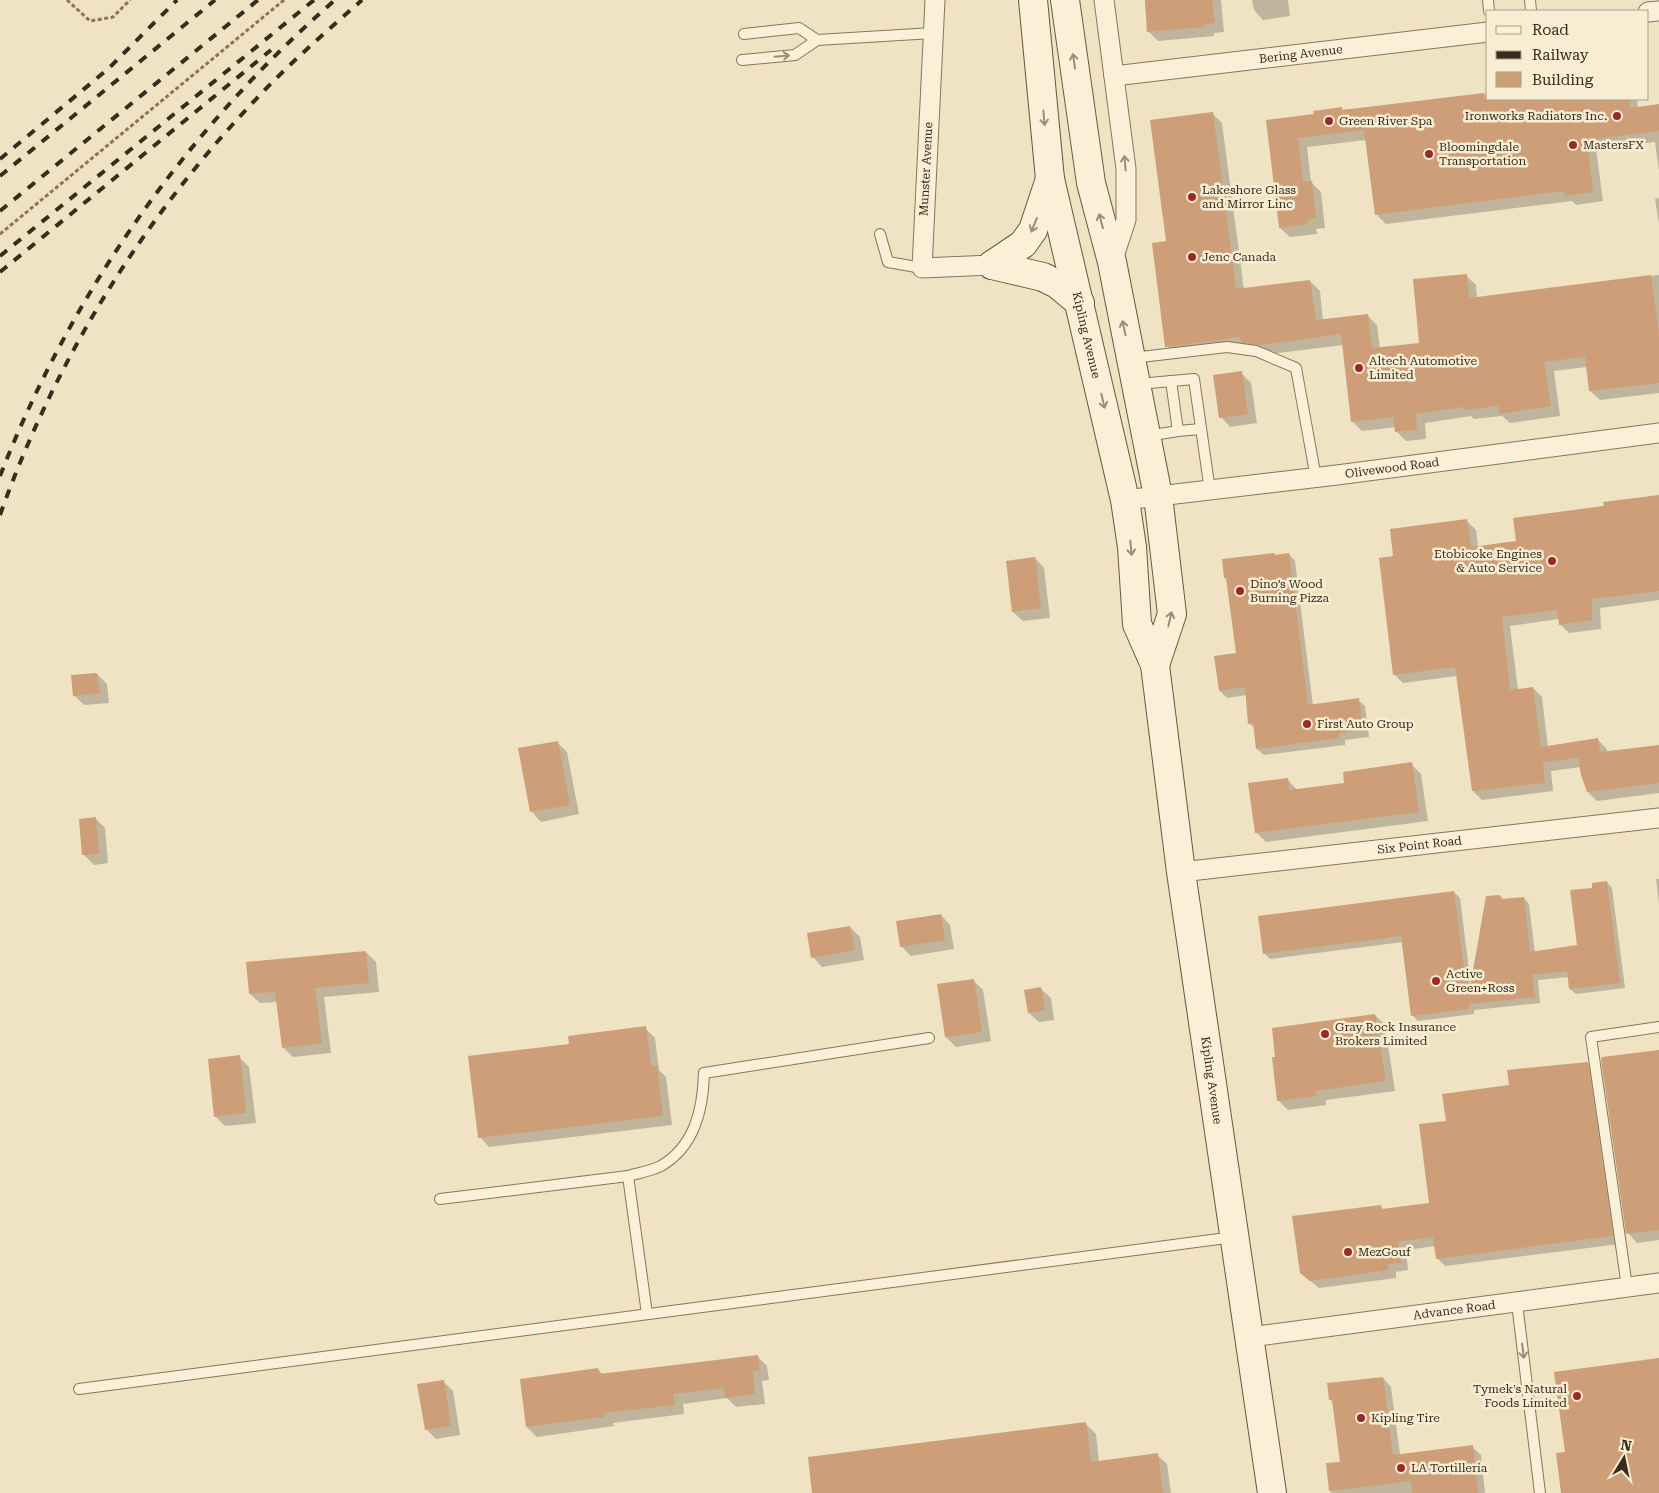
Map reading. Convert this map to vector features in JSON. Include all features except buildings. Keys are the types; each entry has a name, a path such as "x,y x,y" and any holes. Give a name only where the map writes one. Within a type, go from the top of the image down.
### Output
{"main road":[{"name":"Kipling Avenue","path":"1033,0 1050,179 1125,500 1132,547 1138,624 1155,665 1181,872 1272,1493"},
{"name":"Kipling Avenue","path":"1065,0 1091,183 1112,262 1158,496 1172,614 1155,665"},
{"path":"992,265 1023,244 1033,230 1050,179"},
{"path":"992,265 1043,277 1080,303"}],"street":[{"name":"Munster Avenue","path":"922,268 935,0"},
{"name":"Kipling Avenue","path":"1104,0 1126,169 1126,220 1112,262"},
{"name":"Bering Avenue","path":"1114,76 1486,32"},
{"path":"922,268 992,265"},
{"name":"Olivewood Road","path":"1125,500 1316,478 1659,433"},
{"name":"Six Point Road","path":"1181,872 1659,818"},
{"name":"Advance Road","path":"1250,1337 1659,1283"}],"lane":[{"path":"744,34 798,28 817,40"},
{"path":"742,60 795,55 817,40 933,33"},
{"path":"880,234 888,262 922,268"},
{"path":"1210,490 1194,379 1170,381 1134,371 1148,355 1227,347 1256,351 1296,368 1316,478"},
{"path":"1170,381 1178,431"},
{"path":"1146,436 1201,429"},
{"path":"1627,1287 1591,1037 1659,1027"},
{"path":"440,1200 628,1176 659,1167 676,1155 689,1138 698,1120 703,1099 704,1073 929,1038"},
{"path":"628,1176 647,1314"},
{"path":"79,1389 1235,1237"},
{"path":"1517,1302 1540,1493"}],"path":[{"path":"67,0 90,21 113,17 130,0"},
{"path":"0,234 284,0"}],"railway":[{"path":"0,159 108,69 177,0"},
{"path":"0,176 215,0"},
{"path":"0,211 258,0"},
{"path":"0,256 314,0"},
{"path":"0,476 29,408 62,342 98,279 139,218 183,159 230,103 281,50 335,0"},
{"path":"0,515 22,457 76,345 107,292 141,240 217,142 259,96 296,59 362,0"},
{"path":"0,272 271,50"}],"place":[{"name":"Ironworks Radiators Inc.","path":"1617,116"},
{"name":"Green River Spa","path":"1329,121"},
{"name":"MastersFX","path":"1573,145"},
{"name":"Bloomingdale Transportation","path":"1429,154"},
{"name":"Lakeshore Glass and Mirror Linc","path":"1192,197"},
{"name":"Jenc Canada","path":"1192,257"},
{"name":"Altech Automotive Limited","path":"1359,368"},
{"name":"Etobicoke Engines & Auto Service","path":"1552,561"},
{"name":"Dino’s Wood Burning Pizza","path":"1240,591"},
{"name":"First Auto Group","path":"1307,724"},
{"name":"Active Green+Ross","path":"1436,981"},
{"name":"Gray Rock Insurance Brokers Limited","path":"1325,1034"},
{"name":"MezGouf","path":"1348,1252"},
{"name":"Tymek's Natural Foods Limited","path":"1577,1396"},
{"name":"Kipling Tire","path":"1361,1418"},
{"name":"LA Tortilleria","path":"1401,1468"}]}
